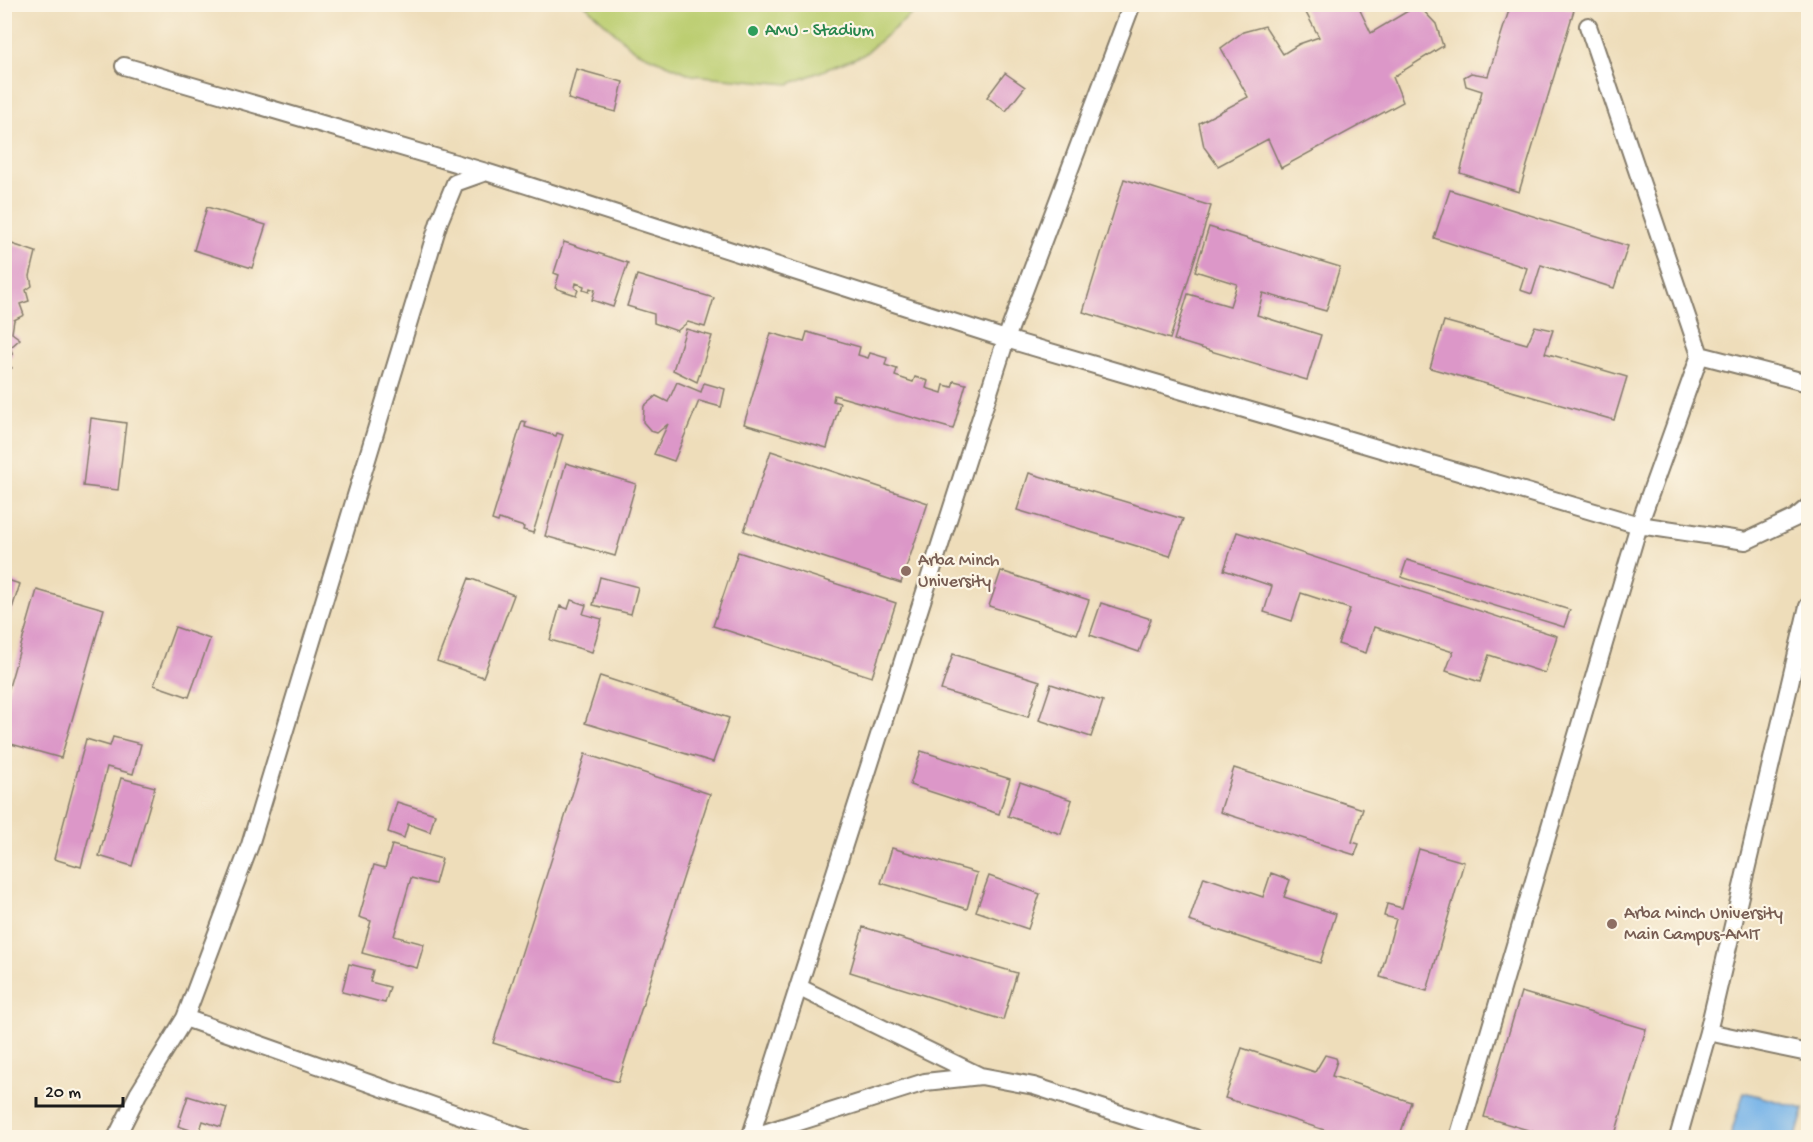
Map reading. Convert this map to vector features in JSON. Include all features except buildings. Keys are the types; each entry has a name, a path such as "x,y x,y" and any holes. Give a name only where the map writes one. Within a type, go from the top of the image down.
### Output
{"lane":[{"path":"749,1136 1006,339 1132,4"},
{"path":"1458,1137 1639,525 1701,356 1588,26"},
{"path":"124,66 486,172 1006,339 1639,525 1746,541 1795,518 1809,507"},
{"path":"116,1137 138,1094 185,1018 250,845 438,222 455,183 486,172"},
{"path":"1701,356 1809,383"},
{"path":"1678,1137 1708,1032 1809,606"},
{"path":"798,987 981,1076 1034,1086 1196,1137"},
{"path":"185,1018 524,1137"},
{"path":"1708,1032 1809,1053"},
{"path":"749,1136 926,1082 981,1076"}],"green space":[{"name":"AMU - Stadium","path":"585,5 919,5 914,12 863,55 789,84 692,75 634,50"}],"water":[{"path":"1744,1092 1804,1109 1796,1137 1730,1137"}],"place":[{"name":"AMU - Stadium","path":"753,31"},
{"name":"Arba Minch University","path":"906,571"},
{"name":"Arba Minch University Main Campus-AMIT","path":"1612,924"}]}
